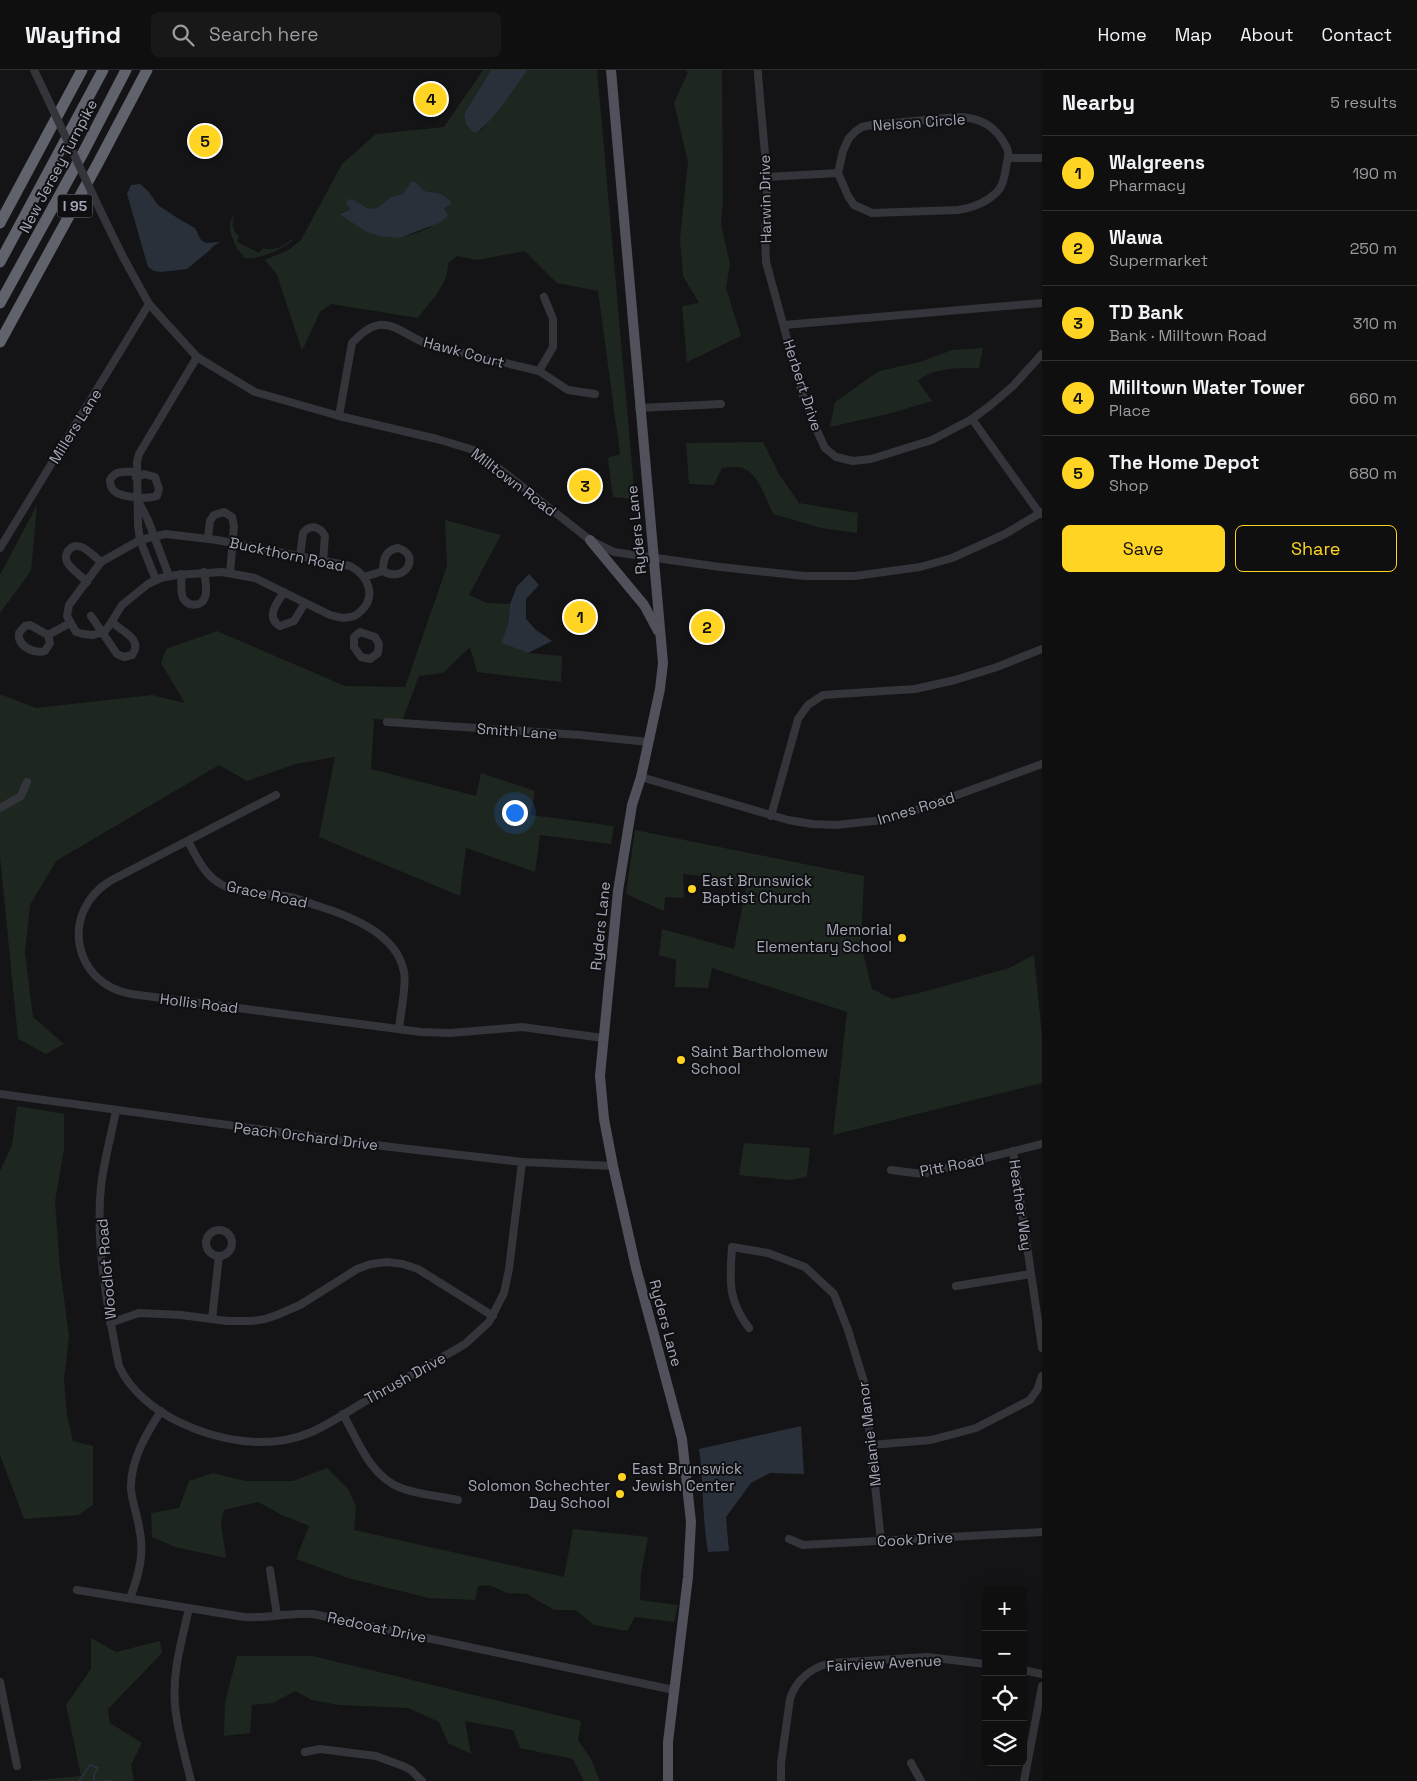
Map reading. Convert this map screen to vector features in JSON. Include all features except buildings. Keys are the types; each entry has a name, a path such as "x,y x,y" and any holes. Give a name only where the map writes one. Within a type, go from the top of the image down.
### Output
{"highway":[{"name":"New Jersey Turnpike","path":"0,223 82,70"},
{"name":"New Jersey Turnpike","path":"0,262 103,70"},
{"name":"New Jersey Turnpike","path":"0,303 84,151 126,70"},
{"name":"I 95","path":"0,342 98,164 147,70"}],"main road":[{"name":"Ryders Lane","path":"611,70 663,663 660,689 641,777 632,805 618,891 600,1076 604,1119 636,1268 682,1439 691,1522 688,1576 668,1742 668,1781"},
{"path":"590,540 644,605 660,633"}],"street":[{"name":"Milltown Road","path":"34,70 101,212 149,304 197,357 255,392 339,416 477,450 590,540 603,548 614,552 720,567 805,576 855,576 889,573 952,558 1005,534 1041,513"},
{"name":"Harwin Drive","path":"758,70 767,177 766,262 784,325"},
{"name":"Nelson Circle","path":"838,173 843,151 849,138 862,127 957,117 978,119 990,126 1004,142 1008,151 1008,158"},
{"path":"767,177 838,173 848,196 854,204 872,212 958,210 984,202 999,190 1004,180 1008,158 1042,158"},
{"path":"539,371 552,347 552,319 544,297"},
{"name":"Millers Lane","path":"0,548 149,304"},
{"name":"Herbert Drive","path":"1042,304 784,325 802,393 824,448 836,457 853,461 871,459 932,440 972,419 1013,386 1042,354"},
{"name":"Hawk Court","path":"339,416 352,343 370,327 381,324 391,324 412,338 427,344 539,371 568,390 595,394"},
{"path":"156,580 140,540 136,497 136,475 139,454 197,357"},
{"path":"640,408 721,404"},
{"path":"972,419 1041,513"},
{"path":"120,472 155,477 159,489 157,496 149,498 136,497 116,493 110,485 110,480 115,474 120,472"},
{"path":"136,497 154,536 169,576"},
{"path":"208,538 211,519 219,512 224,512 232,517 234,522 230,573"},
{"path":"300,556 303,533 310,527 315,527 323,531 326,539 323,561"},
{"name":"Buckthorn Road","path":"70,623 67,616 69,605 101,562 140,540 172,534 208,538 350,566 364,577 370,593 370,599 358,614 351,617 330,615 256,578 230,573 204,572 182,574 156,580 135,593 122,605 112,622 102,632"},
{"path":"87,582 69,566 66,558 70,549 82,547 101,562"},
{"path":"364,577 384,571"},
{"path":"182,574 184,600 188,604 197,605 206,596 204,572"},
{"path":"284,592 272,615 276,624 282,626 294,621 305,603"},
{"path":"91,616 117,654 124,657 132,655 136,646 135,642 112,622"},
{"path":"351,617 357,634"},
{"path":"48,635 70,623 76,632 83,634 94,635 102,632"},
{"path":"771,816 798,719 802,711 815,699 830,694 915,689 997,667 1042,649"},
{"name":"Smith Lane","path":"387,722 581,735 648,742"},
{"name":"Innes Road","path":"641,777 771,816 812,824 836,825 883,820 905,814 1042,764"},
{"path":"0,808 21,796 26,782"},
{"name":"Hollis Road","path":"276,795 110,880 100,888 87,902 80,920 78,932 79,945 86,963 97,978 124,993 399,1029 450,1034 522,1027 604,1038"},
{"name":"Grace Road","path":"188,841 204,869 215,881 224,886 240,891 288,896 344,914 371,929 391,946 401,961 405,974 399,1029"},
{"name":"Peach Orchard Drive","path":"0,1094 116,1111 522,1162 613,1166"},
{"name":"Woodlot Road","path":"116,1111 101,1186 101,1249 106,1298 122,1374 140,1394 161,1411"},
{"name":"Pitt Road","path":"891,1170 922,1174 1042,1144"},
{"name":"Heather Way","path":"1013,1151 1042,1348"},
{"name":"Thrush Drive","path":"161,1411 190,1428 223,1438 258,1441 276,1440 309,1433 466,1344 482,1330 493,1316 507,1283 522,1162"},
{"name":"Melanie Manor","path":"749,1328 738,1314 730,1286 732,1247 768,1253 805,1267 834,1294 848,1330 864,1382 881,1541"},
{"path":"212,1319 218,1256"},
{"path":"110,1323 139,1313 240,1322 259,1320 300,1305 356,1269 371,1264 387,1262 403,1264 418,1269 493,1316"},
{"path":"956,1286 1030,1274"},
{"path":"871,1446 931,1440 976,1428 1030,1400 1037,1390 1042,1376"},
{"path":"130,1598 138,1578 142,1545 131,1489 132,1474 144,1437 161,1411"},
{"path":"343,1414 373,1467 388,1481 407,1490 458,1500"},
{"name":"Cook Drive","path":"789,1539 803,1545 1042,1532"},
{"path":"270,1570 278,1615"},
{"name":"Redcoat Drive","path":"77,1590 244,1617 258,1618 302,1613 314,1614 674,1690"},
{"path":"189,1608 177,1663 174,1688 177,1722 191,1781"},
{"name":"Fairview Avenue","path":"781,1781 781,1763 790,1699 793,1690 799,1682 815,1668 830,1663 927,1657 982,1664"},
{"path":"1027,1671 1042,1674"},
{"path":"0,1682 4,1721 17,1766"},
{"path":"1024,1781 1042,1686"},
{"path":"305,1752 320,1749 376,1756 411,1770 422,1781"},
{"path":"911,1763 921,1781"}],"shaded area":[{"path":"483,70 491,70 464,114 481,131 528,70 597,70 635,499 613,497 608,458 620,454 598,291 557,283 525,251 477,260 457,256 448,263 442,286 418,318 331,304 320,312 302,351 277,275 265,260 290,249 301,240 342,164 376,134 444,127","holes":["417,183 424,191 439,193 450,200 443,208 448,216 419,232 406,236 380,235 353,223 339,213 351,209 356,201 368,210 377,208 391,197 403,194"]},
{"path":"491,70 528,70 488,123 474,133 466,124 464,114"},
{"path":"685,70 722,70 723,201 721,224 730,264 726,288 741,336 687,362 682,306 699,303 683,276 680,239 688,162 674,103 688,72"},
{"path":"412,181 417,183 424,191 439,193 450,200 451,204 444,208 448,216 439,223 399,238 379,236 365,231 339,214 351,209 346,204 348,199 356,201 368,209 377,208 391,197 403,194"},
{"path":"140,184 148,191 158,205 195,228 201,240 206,243 220,242 187,269 161,272 154,271 148,267 127,194 131,185"},
{"path":"236,211 233,224 234,230 239,236 237,242 259,253 263,248 275,249 293,240 270,253 245,258 234,243 230,229 231,221"},
{"path":"983,348 979,368 955,368 939,371 924,376 918,381 932,401 888,414 830,427 835,402 879,371 920,362 952,350"},
{"path":"763,442 779,474 799,503 858,513 857,533 821,528 773,514 757,480 747,470 742,468 722,468 714,485 689,484 686,443"},
{"path":"37,505 31,571 0,613 0,575"},
{"path":"445,520 501,535 469,595 487,603 510,604 508,624 501,643 528,653 562,656 561,682 477,672 470,647 443,673 419,676 402,721 374,719 371,769 476,796 481,773 535,791 531,815 614,826 611,844 540,835 535,872 466,848 460,896 319,837 335,757 296,764 247,781 219,765 56,861 30,905 25,952 33,1017 64,1044 46,1054 18,1039 0,856 0,694 36,708 152,695 185,703 161,663 166,649 217,631 345,686 405,687 447,566"},
{"path":"529,574 539,585 526,599 526,619 536,630 552,641 528,653 501,643 508,624 510,604 517,586"},
{"path":"635,830 864,876 861,945 872,989 892,999 1009,968 1034,955 1042,1037 1042,1083 833,1135 847,1012 712,968 708,988 675,987 676,960 659,955 662,929 734,949 746,888 702,882 702,876 683,874 684,898 665,897 664,911 626,894"},
{"path":"17,1106 64,1114 64,1149 55,1202 60,1268 69,1336 64,1379 67,1415 73,1441 93,1446 93,1505 78,1515 24,1519 0,1455 0,1171 12,1145"},
{"path":"744,1143 810,1148 807,1177 790,1180 739,1175"},
{"path":"801,1426 804,1474 770,1473 751,1483 726,1517 729,1551 708,1552 699,1449"},
{"path":"327,1468 348,1489 356,1507 354,1530 564,1577 573,1529 648,1537 641,1574 640,1600 678,1605 674,1622 635,1617 627,1631 594,1625 575,1610 554,1610 527,1594 507,1593 489,1585 478,1586 475,1600 429,1598 348,1578 296,1559 309,1526 282,1515 258,1502 224,1510 221,1522 226,1558 175,1547 152,1537 151,1513 179,1508 189,1481 213,1473 245,1481 293,1481"},
{"path":"91,1638 116,1652 160,1641 162,1653 108,1709 110,1723 142,1743 131,1765 134,1781 27,1781 81,1776 66,1705 91,1669"},
{"path":"237,1656 313,1656 581,1721 578,1740 591,1759 600,1781 584,1781 573,1759 520,1748 513,1730 465,1721 471,1754 448,1743 439,1722 408,1708 339,1705 312,1700 295,1691 273,1703 252,1705 250,1733 224,1736 225,1702"}],"waterway":[{"path":"79,1781 90,1765 98,1768 94,1775 94,1781"},
{"path":"103,1781 112,1781"}],"place":[{"name":"Milltown Water Tower","path":"431,99"},
{"name":"The Home Depot","path":"205,141"},
{"name":"TD Bank","path":"585,486"},
{"name":"Walgreens","path":"580,617"},
{"name":"Wawa","path":"707,627"},
{"name":"East Brunswick Baptist Church","path":"692,889"},
{"name":"Memorial Elementary School","path":"902,938"},
{"name":"Saint Bartholomew School","path":"681,1060"},
{"name":"East Brunswick Jewish Center","path":"622,1477"},
{"name":"Solomon Schechter Day School","path":"620,1494"}]}
